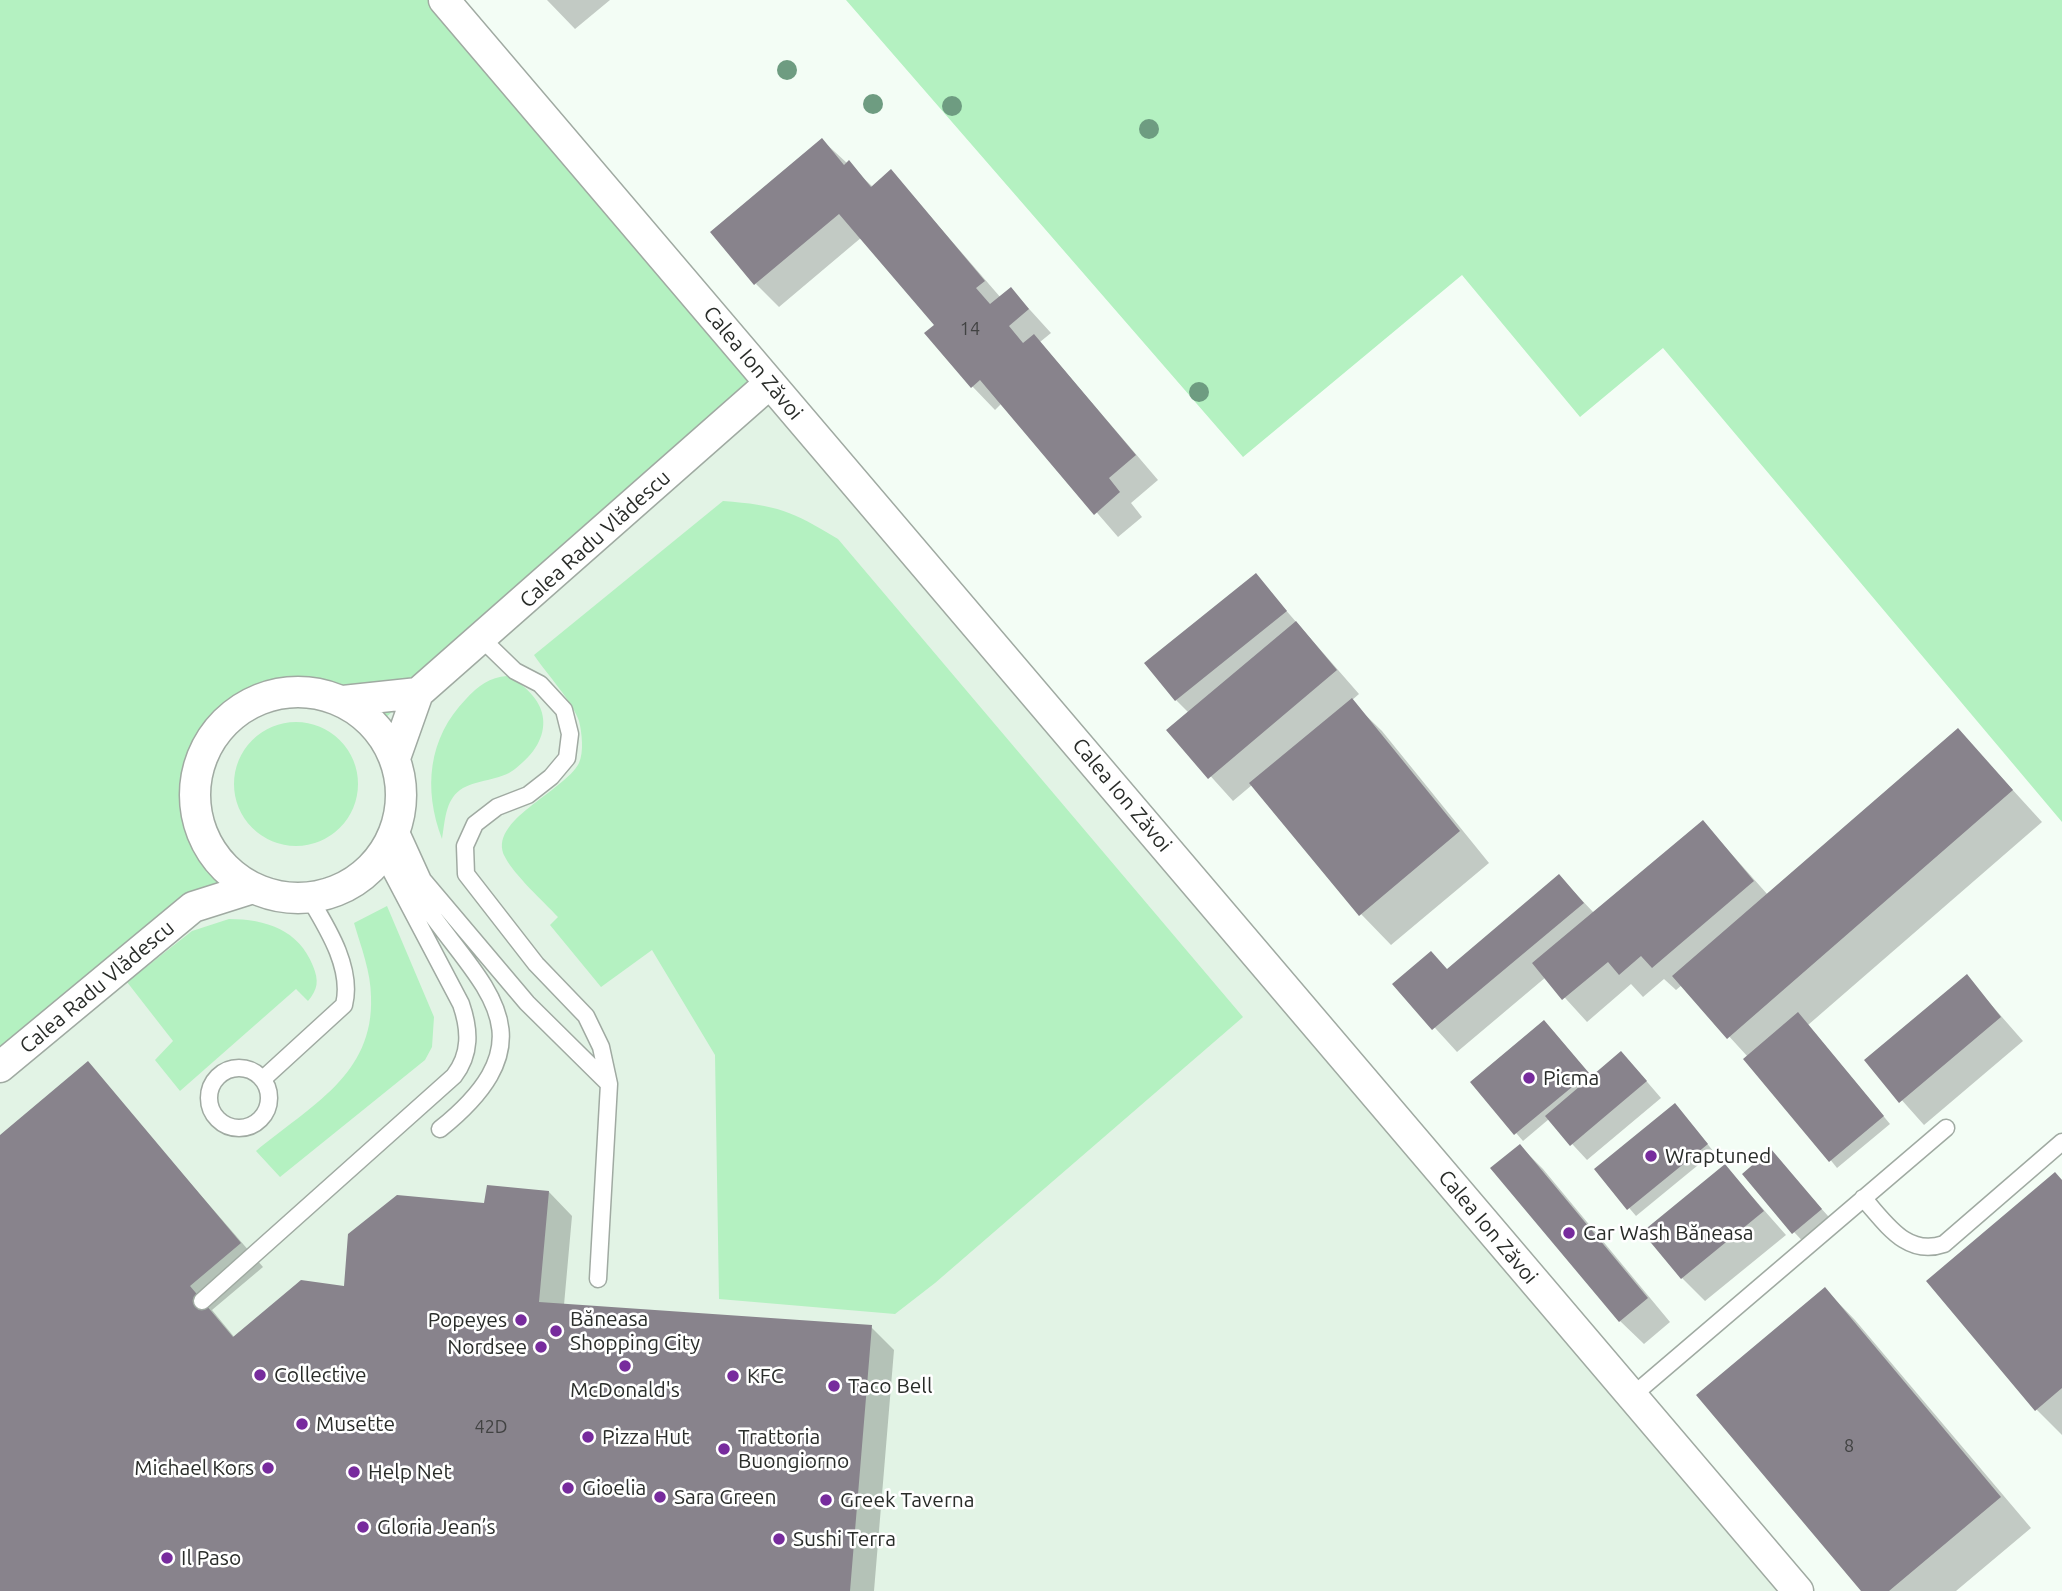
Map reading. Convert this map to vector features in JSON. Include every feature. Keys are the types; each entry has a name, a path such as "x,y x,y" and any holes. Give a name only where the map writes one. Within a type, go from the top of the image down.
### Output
{"street":[{"name":"Calea Ion Zăvoi","path":"444,0 1798,1591"},
{"name":"Calea Radu Vlădescu","path":"418,693 770,383"},
{"path":"343,701 376,726 395,758 402,803 391,841 362,877 338,892 310,899 280,897 253,888 236,878 210,849 197,816 196,776 202,756 224,723 247,705 275,694 305,692 343,701 418,693 395,758"},
{"name":"Calea Radu Vlădescu","path":"193,907 210,849"},
{"name":"Calea Radu Vlădescu","path":"0,1067 193,907 253,888"}],"lane":[{"path":"482,639 515,670 540,684 564,710 570,734 567,758 551,778 528,796 497,807 475,824 466,846 466,874 536,964 586,1016 601,1047 609,1084 598,1279"},
{"path":"391,841 527,1003 609,1084"},
{"path":"391,841 412,887 491,994 499,1018 501,1043 496,1064 486,1084 466,1108 440,1129"},
{"path":"202,1301 454,1076 466,1058 467,1021 391,841"},
{"path":"263,1079 344,1005 345,973 327,927 310,899"},
{"path":"1632,1396 1946,1128"},
{"path":"1863,1198 1896,1235 1909,1244 1932,1248 1944,1244 2062,1142"}],"shaded area":[{"path":"770,383 1798,1591 0,1591 0,1067 236,877 222,865 202,833 194,796 202,756 224,723 274,694 305,692 343,701 376,726"}],"green space":[{"path":"0,0 444,0 770,383 376,726 342,703 314,692 300,690 286,691 269,697 215,735 201,755 195,774 194,793 203,831 223,864 236,878 0,1067"},
{"path":"846,0 2062,0 2062,822 1663,348 1580,417 1462,275 1243,457"},
{"path":"723,501 784,511 838,539 1243,1017 935,1283 895,1314 719,1299 715,1055 652,950 601,987 550,925 558,917 515,872 505,857 502,844 506,831 516,819 571,774 582,753 581,731 576,713 534,655"},
{"path":"507,676 522,685 540,707 543,720 537,745 528,757 509,773 460,790 451,800 442,839 432,802 431,783 437,747 453,714 471,694 490,680"},
{"path":"296,722 320,726 340,740 354,760 358,784 354,808 340,828 320,842 296,846 272,842 252,828 238,808 234,784 238,760 252,740 272,726"},
{"path":"387,906 434,1017 432,1047 425,1060 280,1177 256,1151 335,1086 362,1048 369,1024 371,988 354,923"},
{"path":"229,919 268,924 290,935 299,943 313,966 316,989 308,1001 296,989 180,1091 155,1060 173,1041 127,982 192,931"}],"building":[{"path":"822,138 844,165 849,160 871,187 891,169 985,281 976,288 990,304 1011,287 1029,309 1009,326 1023,343 1034,334 1136,455 1109,478 1120,492 1094,515 980,380 971,388 924,333 934,325 839,214 754,285 710,232"},
{"path":"1256,573 1287,611 1175,701 1144,663"},
{"path":"1296,621 1337,670 1208,779 1166,730"},
{"path":"1352,698 1460,831 1359,916 1249,783"},
{"path":"1958,728 2013,790 1727,1039 1672,976"},
{"path":"1703,820 1754,881 1652,968 1641,956 1619,975 1608,962 1562,1000 1532,963"},
{"path":"1559,874 1584,903 1432,1030 1392,984 1431,951 1447,969"},
{"path":"1967,974 2001,1017 1899,1103 1864,1060"},
{"path":"1798,1012 1884,1116 1829,1162 1743,1059"},
{"name":"Picma","path":"1544,1020 1589,1073 1514,1135 1470,1082"},
{"path":"1621,1051 1647,1081 1570,1146 1545,1116"},
{"name":"Băneasa Shopping City","path":"88,1061 241,1243 190,1286 233,1337 301,1280 344,1286 348,1234 397,1195 484,1203 487,1185 549,1191 539,1302 872,1325 850,1591 0,1591 0,1135"},
{"name":"Wraptuned","path":"1675,1103 1708,1144 1627,1210 1594,1169"},
{"name":"Car Wash Băneasa","path":"1520,1144 1648,1298 1619,1322 1490,1168"},
{"path":"1771,1149 1822,1209 1792,1234 1742,1174"},
{"path":"1725,1164 1764,1211 1681,1279 1642,1232"},
{"path":"2055,1172 2062,1180 2062,1388 2035,1411 1926,1281"},
{"path":"1825,1287 2001,1497 1889,1591 1861,1591 1696,1395"}],"place":[{"name":"Picma","path":"1529,1078"},
{"name":"Wraptuned","path":"1651,1156"},
{"name":"Car Wash Băneasa","path":"1569,1233"},
{"name":"Popeyes","path":"521,1320"},
{"name":"Băneasa Shopping City","path":"556,1331"},
{"name":"Nordsee","path":"541,1347"},
{"name":"McDonald's","path":"625,1366"},
{"name":"Collective","path":"260,1375"},
{"name":"KFC","path":"733,1376"},
{"name":"Taco Bell","path":"834,1386"},
{"name":"Musette","path":"302,1424"},
{"name":"Pizza Hut","path":"588,1437"},
{"name":"Trattoria Buongiorno","path":"724,1449"},
{"name":"Michael Kors","path":"268,1468"},
{"name":"Help Net","path":"354,1472"},
{"name":"Gioelia","path":"568,1488"},
{"name":"Sara Green","path":"660,1497"},
{"name":"Greek Taverna","path":"826,1500"},
{"name":"Gloria Jean’s","path":"363,1527"},
{"name":"Sushi Terra","path":"779,1539"},
{"name":"Il Paso","path":"167,1558"}]}
